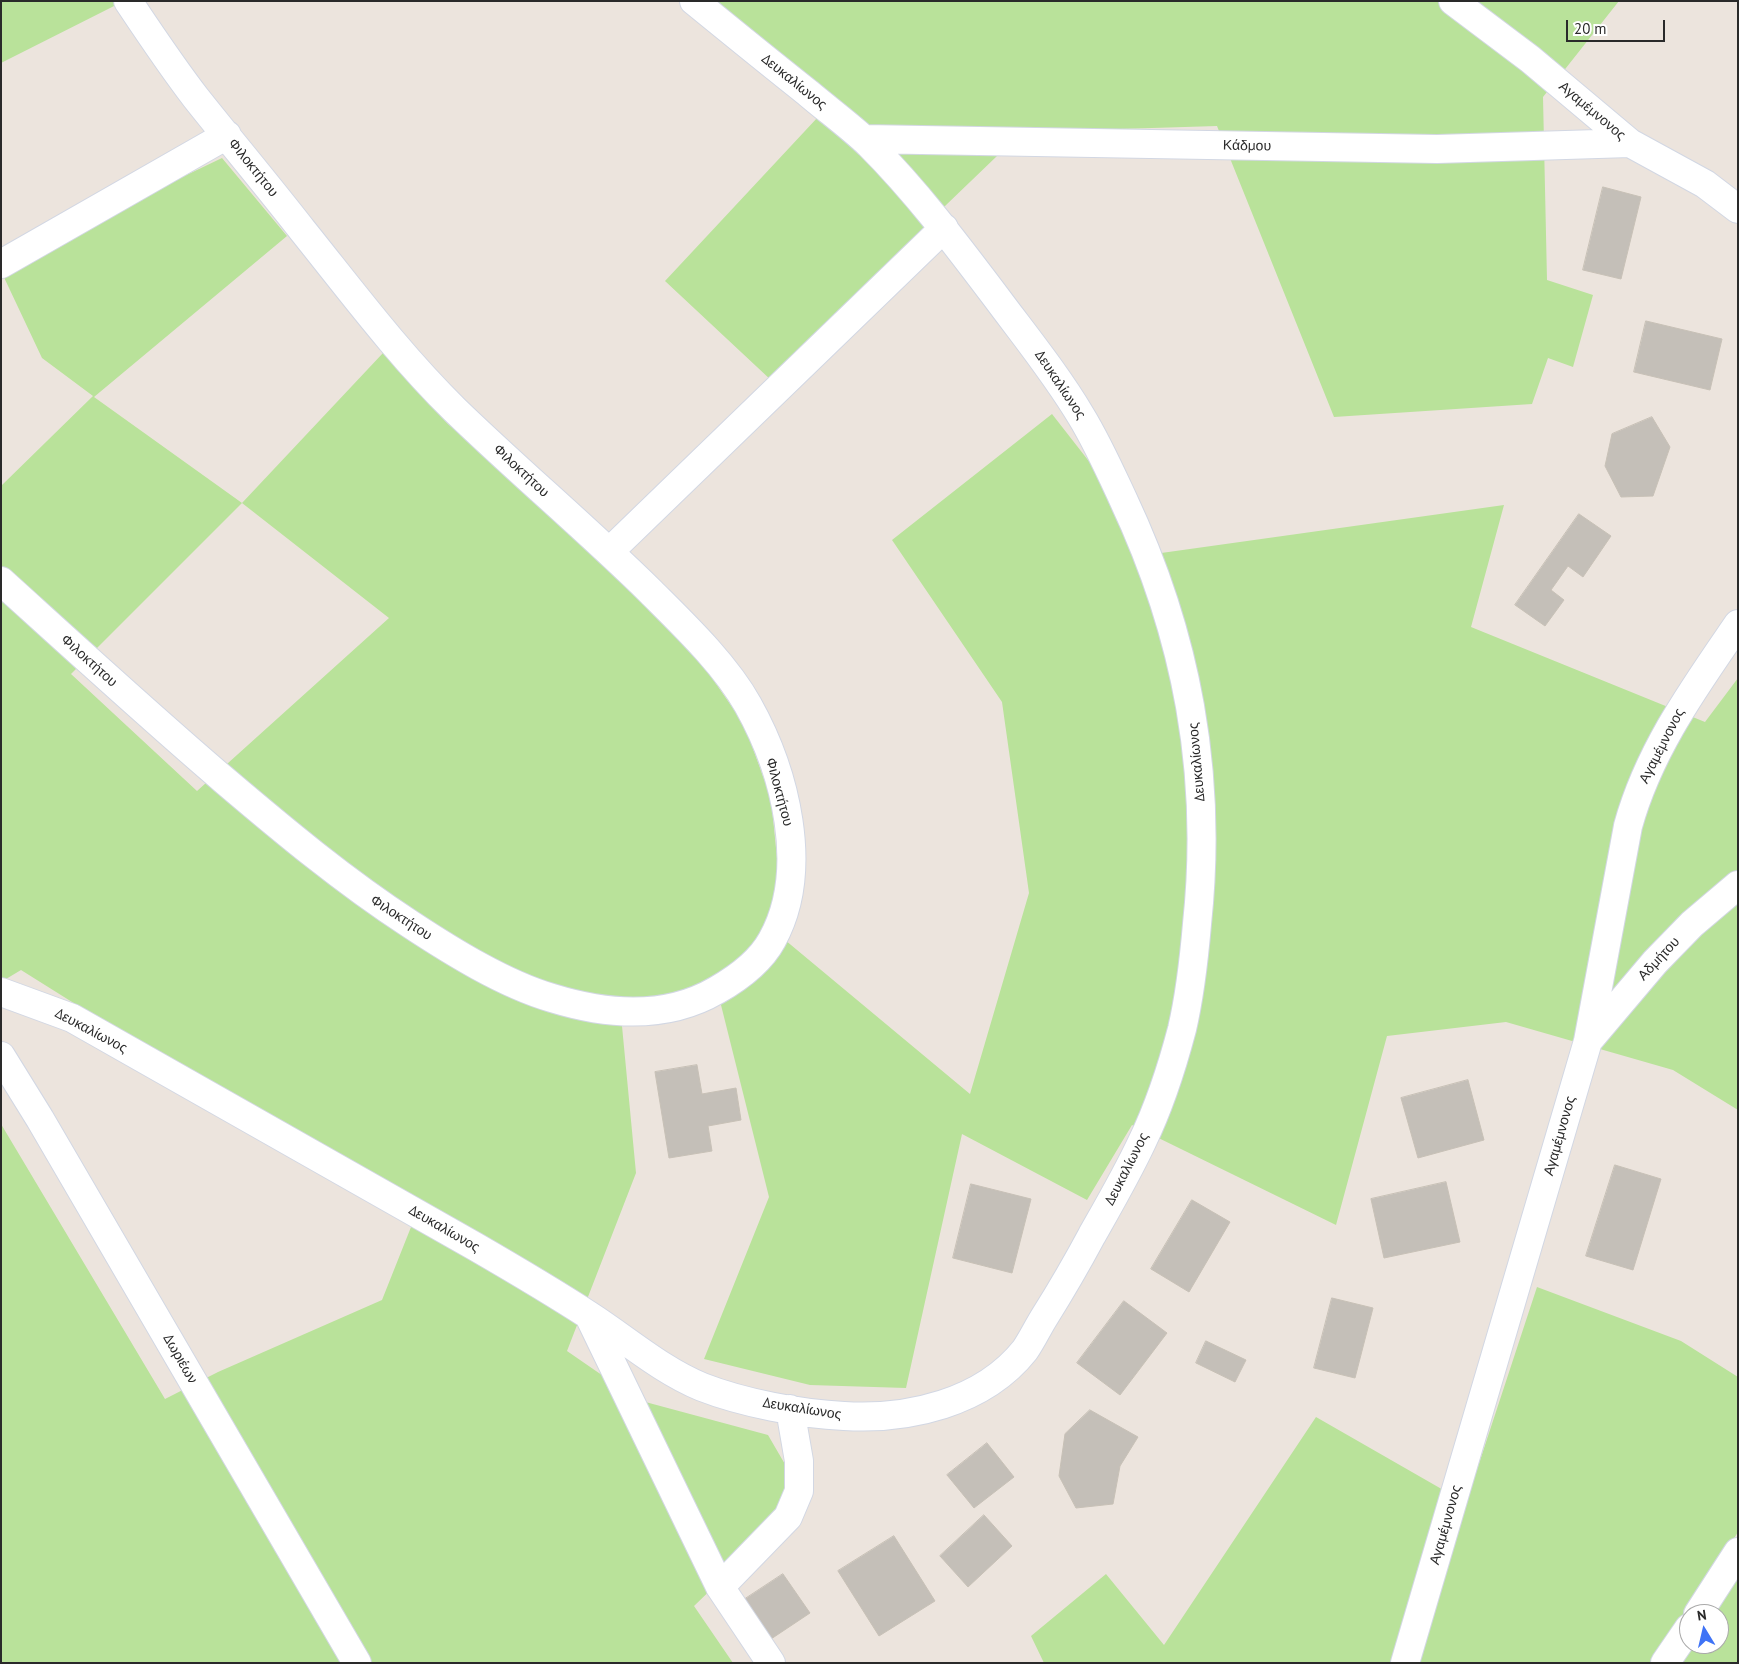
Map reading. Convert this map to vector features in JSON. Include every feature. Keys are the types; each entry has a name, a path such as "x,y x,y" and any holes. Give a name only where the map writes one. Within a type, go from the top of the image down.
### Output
{"street":[{"name":"Φιλοκτήτου","path":"1,580 145,712 301,846 377,903 464,957 502,978 548,997 621,1013 674,1008 702,999 725,985 750,966 768,948 777,930 790,880 792,856 790,826 763,734 746,701 726,673 675,616 610,552 453,408 399,350 193,94 128,1"},
{"name":"Δευκαλίωνος","path":"1,992 72,1018 482,1251 589,1315 657,1363 699,1386 729,1395 817,1414 868,1417 903,1414 928,1409 972,1392 992,1380 1025,1350 1061,1291 1144,1138 1161,1096 1182,1030 1191,980 1201,883 1202,832 1192,708 1178,646 1147,552 1103,455 1079,412 1041,357 944,228 915,193 864,139 694,1"},
{"name":"Αγαμέμνονος","path":"1453,1 1530,58 1630,143 1705,184 1738,209"},
{"path":"1,264 227,135"},
{"name":"Κάδμου","path":"864,139 1437,149 1630,143"},
{"path":"610,552 944,228"},
{"name":"Αγαμέμνονος","path":"1405,1663 1588,1041 1628,826 1634,805 1650,766 1673,720 1738,624"},
{"name":"Αδμήτου","path":"1588,1041 1655,962 1692,924 1738,885"},
{"name":"Δωριέων","path":"1,1056 45,1127 357,1663"},
{"path":"589,1315 720,1587 771,1663"},
{"path":"720,1587 788,1517 799,1491 799,1461 790,1409"},
{"path":"1704,1604 1738,1552"},
{"path":"1665,1663 1679,1643"}],"green space":[{"path":"1,1 124,1 1,63"},
{"path":"709,1 1619,1 1543,97 1547,280 1593,295 1573,367 1548,358 1532,404 1334,417 1217,126 1022,132 945,206 772,381 665,281 832,102"},
{"path":"222,158 287,236 94,397 242,503 383,353 448,424 555,514 696,655 744,724 771,798 779,878 767,925 970,1094 1029,893 1002,702 892,540 1052,414 1102,478 1147,555 1504,505 1471,627 1705,722 1738,678 1738,1110 1673,1070 1506,1022 1387,1036 1336,1225 1132,1125 1087,1200 962,1134 906,1388 810,1385 704,1359 769,1197 716,985 620,1005 636,1173 567,1351 638,1400 768,1435 793,1478 754,1548 694,1606 733,1663 1,1663 1,1124 165,1399 218,1372 382,1300 415,1217 21,970 1,982 1,486 93,396 42,358 1,271 28,251","holes":["242,503 389,618 197,791 71,674"]},
{"path":"1537,1287 1681,1341 1738,1377 1738,1532 1733,1540 1738,1544 1738,1663 1044,1663 1031,1636 1106,1574 1164,1645 1316,1417 1466,1503"}],"building":[{"path":"1603,187 1641,197 1621,279 1583,270"},
{"path":"1646,321 1722,339 1710,390 1634,372"},
{"path":"1652,417 1670,447 1653,496 1621,497 1605,466 1612,434"},
{"path":"1579,514 1611,536 1583,577 1568,566 1551,590 1564,600 1545,626 1515,605"},
{"path":"697,1065 702,1094 736,1088 741,1120 708,1126 712,1151 669,1158 655,1072"},
{"path":"1468,1080 1484,1140 1418,1158 1401,1098"},
{"path":"1615,1165 1661,1179 1633,1270 1586,1256"},
{"path":"1446,1182 1460,1242 1384,1258 1371,1199"},
{"path":"971,1184 1031,1199 1012,1273 953,1258"},
{"path":"1192,1200 1230,1222 1189,1292 1151,1269"},
{"path":"1332,1298 1373,1308 1355,1378 1314,1368"},
{"path":"1124,1301 1167,1333 1120,1395 1077,1363"},
{"path":"1206,1341 1246,1360 1235,1382 1196,1363"},
{"path":"1090,1410 1138,1437 1120,1466 1113,1504 1076,1508 1059,1476 1065,1434"},
{"path":"987,1443 1014,1477 974,1508 947,1475"},
{"path":"984,1515 1012,1546 968,1587 940,1556"},
{"path":"894,1536 935,1601 879,1636 838,1571"},
{"path":"783,1574 810,1613 762,1645 736,1605"}]}
